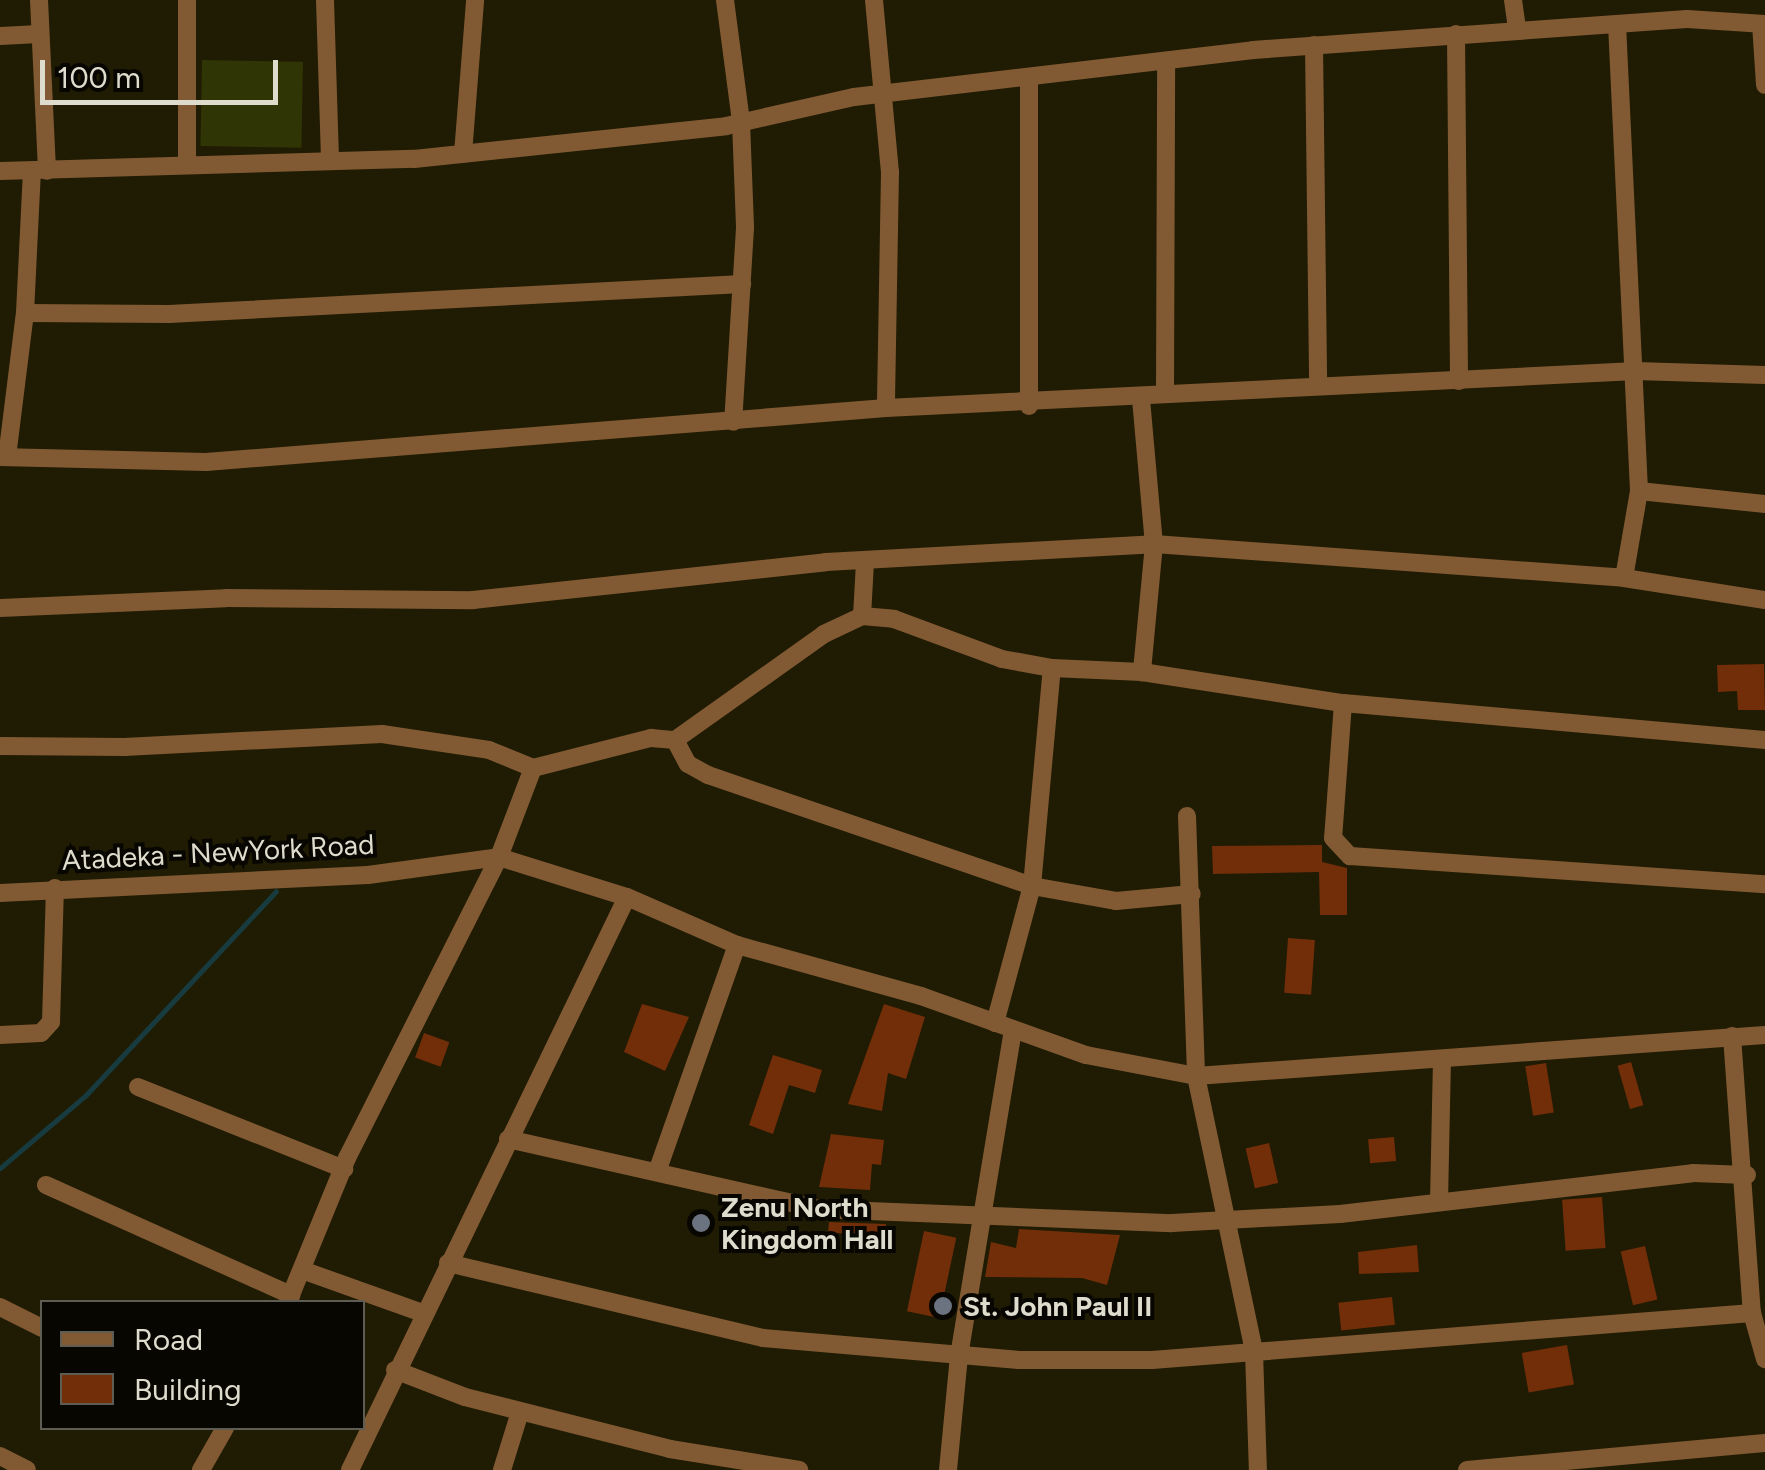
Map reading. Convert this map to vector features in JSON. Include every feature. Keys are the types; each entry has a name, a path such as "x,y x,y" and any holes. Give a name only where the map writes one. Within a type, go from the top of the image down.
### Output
{"street":[{"path":"38,0 39,171 25,313 3,457 206,462 886,408 1029,406 1141,399 1165,393 1636,371 1765,375"},
{"path":"187,0 187,163"},
{"path":"325,0 330,160"},
{"path":"464,154 474,0"},
{"path":"725,0 741,122 742,284 733,422"},
{"path":"874,0 890,172 886,408"},
{"path":"1514,0 1517,30"},
{"path":"1617,24 1639,491 1624,578"},
{"path":"0,171 464,154 741,122 882,96 1166,61 1314,45 1617,24 1763,24 1765,85"},
{"path":"0,36 39,34"},
{"path":"1456,34 1459,381"},
{"path":"1314,45 1318,386"},
{"path":"1165,393 1166,61"},
{"path":"1029,79 1029,406"},
{"path":"25,313 169,314 742,284"},
{"path":"1141,399 1154,544 1142,672"},
{"path":"1639,491 1765,504"},
{"path":"0,608 226,598 473,600 865,562 1154,544 1624,578 1765,600"},
{"path":"862,616 865,562"},
{"path":"0,746 124,748 382,734 489,750 533,768 651,738 675,740 824,634 862,616 894,619 1002,659 1052,668 1142,672 1343,702 1765,740"},
{"path":"948,1470 959,1356 982,1214 1004,1026 1032,886 1052,668"},
{"path":"1343,702 1333,838 1350,856 1765,884"},
{"path":"675,740 688,764 708,775 1032,886 1116,901 1192,894"},
{"path":"46,1184 290,1299 344,1169 499,857 533,768"},
{"path":"1186,816 1196,1076 1254,1352 1258,1470"},
{"path":"499,857 627,897 737,945 1121,1064 1196,1076 1442,1060 1608,1041 1765,1035"},
{"name":"Atadeka - NewYork Road","path":"0,893 368,874 499,857"},
{"path":"0,1035 41,1032 51,1022 55,888"},
{"path":"350,1470 395,1370 627,897"},
{"path":"657,1172 737,945"},
{"path":"1732,1036 1747,1175 1757,1220 1752,1313 1765,1358"},
{"path":"1439,1202 1442,1060"},
{"path":"138,1087 344,1169"},
{"path":"508,1139 819,1209 982,1214 1224,1219 1439,1202 1693,1173 1747,1175"},
{"path":"448,1262 764,1338 959,1356 1100,1362 1752,1313"},
{"path":"302,1270 423,1313"},
{"path":"0,1307 40,1327"},
{"path":"395,1370 520,1412 670,1449 799,1470"},
{"path":"502,1470 520,1412"},
{"path":"201,1470 224,1430"},
{"path":"1467,1470 1765,1443"},
{"path":"662,1470 670,1449"},
{"path":"0,1456 27,1470"}],"green space":[{"path":"202,60 303,62 301,148 200,146"}],"building":[{"path":"1764,664 1765,710 1738,710 1737,691 1718,692 1717,665"},
{"path":"1322,845 1322,862 1347,868 1347,915 1320,915 1319,872 1213,874 1212,846"},
{"path":"1288,938 1315,940 1311,995 1284,993"},
{"path":"642,1004 689,1017 665,1071 624,1052"},
{"path":"884,1004 925,1017 906,1079 888,1073 882,1111 848,1104"},
{"path":"424,1033 449,1042 440,1067 415,1057"},
{"path":"773,1055 822,1070 815,1093 789,1085 773,1134 749,1125"},
{"path":"1631,1062 1643,1105 1630,1109 1618,1066"},
{"path":"1546,1063 1554,1112 1533,1116 1525,1066"},
{"path":"831,1134 884,1140 881,1165 872,1164 870,1190 819,1187"},
{"path":"1394,1137 1396,1161 1370,1163 1368,1139"},
{"path":"1269,1143 1278,1183 1255,1188 1246,1148"},
{"path":"1602,1197 1606,1248 1566,1251 1562,1200"},
{"path":"829,1222 886,1224 885,1238 828,1232"},
{"path":"1019,1229 1120,1235 1107,1285 1082,1278 985,1277 991,1242 1016,1248"},
{"path":"924,1231 956,1238 939,1318 907,1311"},
{"path":"1417,1245 1419,1272 1359,1274 1358,1252"},
{"path":"1645,1246 1657,1300 1633,1305 1621,1252"},
{"path":"1392,1297 1395,1325 1341,1330 1338,1303"},
{"path":"1567,1345 1574,1384 1529,1392 1522,1353"}],"waterway":[{"path":"0,1168 85,1096 276,891"}],"place":[{"name":"Zenu North Kingdom Hall","path":"701,1223"},
{"name":"St. John Paul II","path":"943,1306"}]}
